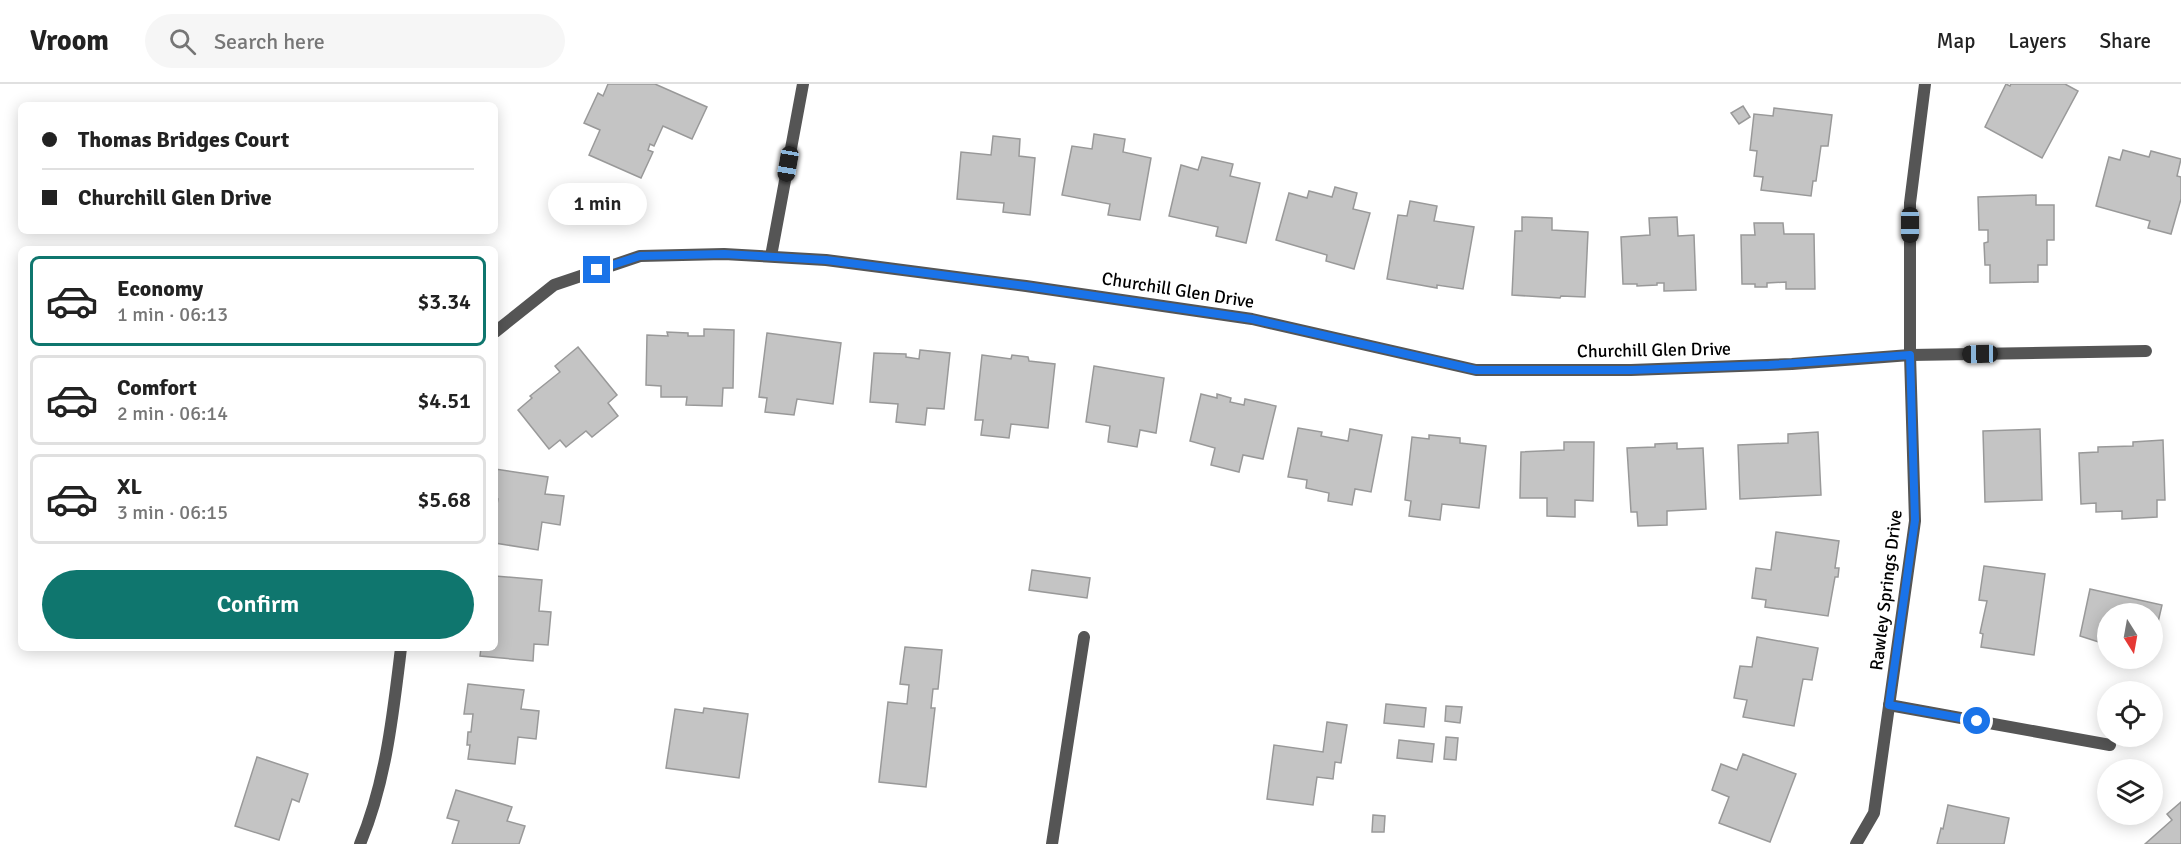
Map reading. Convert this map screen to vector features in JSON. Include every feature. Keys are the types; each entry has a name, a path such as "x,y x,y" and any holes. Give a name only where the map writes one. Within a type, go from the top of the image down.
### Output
{"street":[{"path":"771,256 803,84"},
{"name":"Rawley Springs Drive","path":"1856,844 1874,813 1915,520 1910,355 1910,203 1925,84"},
{"name":"Churchill Glen Drive","path":"498,330 554,285 640,256 724,254 826,260 979,279 1252,319 1476,370 1631,370 1758,366 1910,355 2146,351"},
{"path":"1052,844 1084,637"},
{"path":"360,844 380,781 391,730 401,651"},
{"path":"1889,705 2097,743"}],"building":[{"path":"608,84 655,84 707,107 692,139 663,126 654,146 650,144 648,150 653,152 641,178 589,155 600,130 584,123 598,93 603,96"},
{"path":"2006,84 2010,86 2011,84 2065,84 2078,91 2042,158 1985,127"},
{"path":"1743,106 1750,117 1739,124 1731,113"},
{"path":"1774,108 1832,115 1828,146 1821,146 1816,181 1813,181 1811,196 1761,190 1763,177 1754,176 1757,151 1750,150 1754,114 1773,116"},
{"path":"1094,134 1125,139 1123,152 1151,158 1140,220 1108,215 1110,204 1062,195 1072,146 1092,149"},
{"path":"993,136 1020,139 1019,156 1035,158 1030,215 1003,212 1004,203 957,199 961,152 991,155"},
{"path":"2123,150 2149,157 2151,151 2181,159 2177,176 2181,177 2181,199 2171,234 2148,228 2150,221 2096,206 2109,157 2120,160"},
{"path":"1202,157 1233,164 1230,176 1260,183 1246,243 1216,236 1218,227 1169,216 1181,165 1198,170"},
{"path":"1335,187 1357,193 1353,209 1370,213 1354,269 1326,261 1327,255 1276,240 1289,193 1307,198 1309,191 1332,197"},
{"path":"2036,195 2036,205 2054,205 2054,240 2047,240 2047,265 2038,265 2038,282 1990,283 1990,265 1985,265 1984,243 1988,242 1988,230 1979,230 1978,197"},
{"path":"1410,201 1437,206 1434,221 1474,227 1463,289 1437,285 1437,288 1387,279 1398,215 1407,216"},
{"path":"1522,217 1552,218 1552,230 1588,232 1585,297 1512,295 1515,231 1522,231"},
{"path":"1677,217 1678,236 1694,235 1696,290 1664,291 1664,283 1637,286 1637,284 1623,284 1621,237 1650,235 1649,218"},
{"path":"1754,223 1783,223 1784,234 1814,234 1815,289 1786,289 1786,282 1767,283 1767,287 1742,284 1741,235 1755,235"},
{"path":"704,329 734,330 733,388 723,388 722,406 686,405 687,397 661,397 661,386 646,385 647,335 668,336 667,332 704,336"},
{"path":"767,333 841,343 833,404 797,399 794,415 765,412 767,398 759,397"},
{"path":"578,347 617,395 608,403 618,416 592,437 586,431 566,447 560,440 549,449 518,410 532,398 530,396 560,372 555,366"},
{"path":"920,350 950,353 944,409 927,408 925,425 896,422 898,404 870,402 874,353 906,354 906,357 919,359"},
{"path":"982,355 1011,359 1012,355 1028,357 1029,361 1055,364 1048,428 1011,424 1009,438 981,435 983,420 975,420"},
{"path":"1094,366 1164,378 1156,433 1140,430 1137,447 1108,442 1110,426 1086,422"},
{"path":"1201,394 1217,398 1217,394 1231,398 1230,402 1244,405 1245,399 1276,406 1263,459 1243,455 1239,472 1211,465 1215,448 1190,441"},
{"path":"1298,428 1322,432 1321,436 1348,441 1350,429 1382,435 1371,492 1355,489 1352,505 1328,501 1329,493 1306,488 1307,480 1288,477"},
{"path":"2040,429 2042,500 1985,502 1983,431"},
{"path":"1818,432 1821,495 1740,499 1738,445 1788,443 1788,434"},
{"path":"1429,435 1460,438 1460,443 1486,446 1479,508 1442,504 1440,520 1409,516 1411,501 1405,500 1412,437 1429,439"},
{"path":"2163,440 2165,500 2157,500 2157,517 2122,519 2122,511 2096,512 2096,503 2081,504 2079,453 2098,452 2098,447 2133,446 2133,442"},
{"path":"1564,442 1594,442 1593,501 1575,500 1575,517 1547,516 1547,498 1520,498 1521,452 1564,450"},
{"path":"1677,443 1677,449 1703,448 1706,509 1667,511 1667,525 1638,526 1637,512 1631,512 1627,448"},
{"path":"498,469 548,477 545,494 564,496 560,525 542,522 538,550 498,543"},
{"path":"1776,532 1839,541 1835,568 1839,568 1838,577 1835,577 1828,616 1765,607 1766,600 1752,598 1756,568 1771,570"},
{"path":"1984,566 2045,574 2034,655 1981,647 1983,634 1980,633 1987,601 1979,600"},
{"path":"1032,570 1090,578 1087,598 1029,590"},
{"path":"498,576 542,580 539,611 551,612 548,645 534,644 533,661 480,656 481,651 498,651"},
{"path":"2090,589 2153,603 2097,603 2097,641 2080,636"},
{"path":"1757,637 1818,648 1812,680 1803,679 1794,726 1743,717 1747,700 1734,698 1740,666 1752,667"},
{"path":"905,647 942,650 938,689 933,689 931,708 935,708 926,787 879,782 888,702 907,704 909,685 900,684"},
{"path":"468,684 524,690 521,709 539,711 536,739 518,737 515,764 468,759 470,745 467,745 468,732 471,732 473,714 464,714"},
{"path":"1386,704 1426,708 1424,727 1384,723"},
{"path":"1446,706 1462,707 1460,723 1445,721"},
{"path":"704,708 748,714 739,778 666,768 675,709 703,713"},
{"path":"1327,722 1347,725 1341,763 1335,762 1333,779 1317,777 1313,805 1267,799 1274,745 1323,752"},
{"path":"1446,737 1458,738 1456,760 1444,759"},
{"path":"1399,740 1434,744 1432,762 1397,758"},
{"path":"1743,754 1796,774 1770,842 1719,823 1729,797 1712,790 1721,764 1737,770"},
{"path":"257,757 308,774 299,802 292,799 279,840 235,826"},
{"path":"456,790 512,807 507,821 525,826 519,844 452,844 459,821 447,818"},
{"path":"2181,802 2181,844 2145,844 2172,820 2167,814"},
{"path":"1948,805 2009,818 2004,844 1937,844"},
{"path":"1373,815 1385,816 1384,832 1372,832"}],"route":[{"path":"597,270 640,256 724,254 826,260 1252,319 1476,370 1631,370 1792,364 1910,355 1915,520 1889,705 1977,721"}]}
